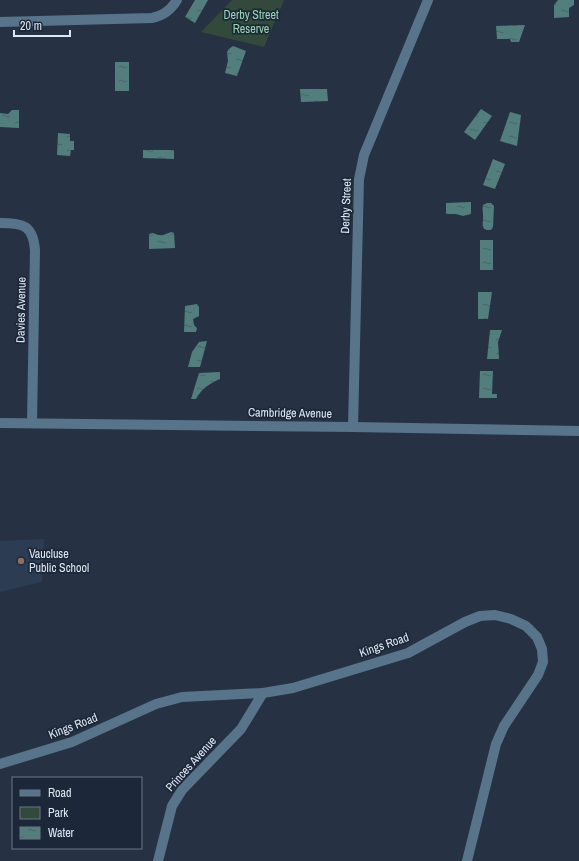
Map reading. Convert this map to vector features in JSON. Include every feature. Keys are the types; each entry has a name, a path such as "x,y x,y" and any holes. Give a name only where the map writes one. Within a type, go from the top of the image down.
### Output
{"street":[{"path":"0,22 155,18 166,13 177,0"},
{"name":"Derby Street","path":"353,427 359,179 364,155 428,0"},
{"name":"Davies Avenue","path":"0,223 22,225 27,228 34,239 36,250 32,423"},
{"name":"Cambridge Avenue","path":"0,422 579,431"},
{"name":"Kings Road","path":"0,764 72,742 156,704 182,697 263,693 293,688 408,652 465,622 480,616 496,615 511,619 526,626 537,637 542,649 543,662 538,675 504,726 496,744 467,861"},
{"name":"Princes Avenue","path":"158,861 172,806 182,790 241,729 263,693"}],"shaded area":[{"name":"Vaucluse Public School","path":"44,539 42,582 0,592 0,541"}],"green space":[{"name":"Derby Street Reserve","path":"232,0 284,0 264,47 201,32"}],"water":[{"path":"195,0 208,0 195,23 185,17"},
{"path":"558,0 574,0 574,5 569,8 569,17 554,18 554,5"},
{"path":"525,25 519,42 511,42 510,39 497,39 496,26"},
{"path":"233,46 246,51 237,76 225,73 228,61 227,52"},
{"path":"115,62 129,62 129,91 115,91"},
{"path":"300,89 327,89 328,101 301,102"},
{"path":"481,109 492,116 475,140 464,132"},
{"path":"12,110 19,110 19,128 0,127 0,113 8,114"},
{"path":"510,112 521,115 517,146 500,141"},
{"path":"58,133 70,134 70,141 74,141 74,150 71,150 70,156 57,155"},
{"path":"143,150 174,150 174,159 143,158"},
{"path":"493,159 505,164 495,189 483,185"},
{"path":"471,202 471,214 463,216 446,214 446,203"},
{"path":"491,203 494,206 493,227 491,230 483,228 483,205"},
{"path":"171,232 174,233 175,248 149,249 149,234 153,233 162,235"},
{"path":"480,240 493,240 493,270 480,270"},
{"path":"478,292 492,292 488,319 478,319"},
{"path":"197,304 199,307 199,316 193,319 194,325 197,328 196,332 184,332 185,306"},
{"path":"490,330 502,330 498,342 499,359 487,359"},
{"path":"207,341 200,367 188,367 192,352 199,342"},
{"path":"480,371 493,371 492,394 497,394 497,398 479,398"},
{"path":"220,372 220,379 206,387 196,399 191,399 199,373"}],"place":[{"name":"Vaucluse Public School","path":"21,561"}]}
